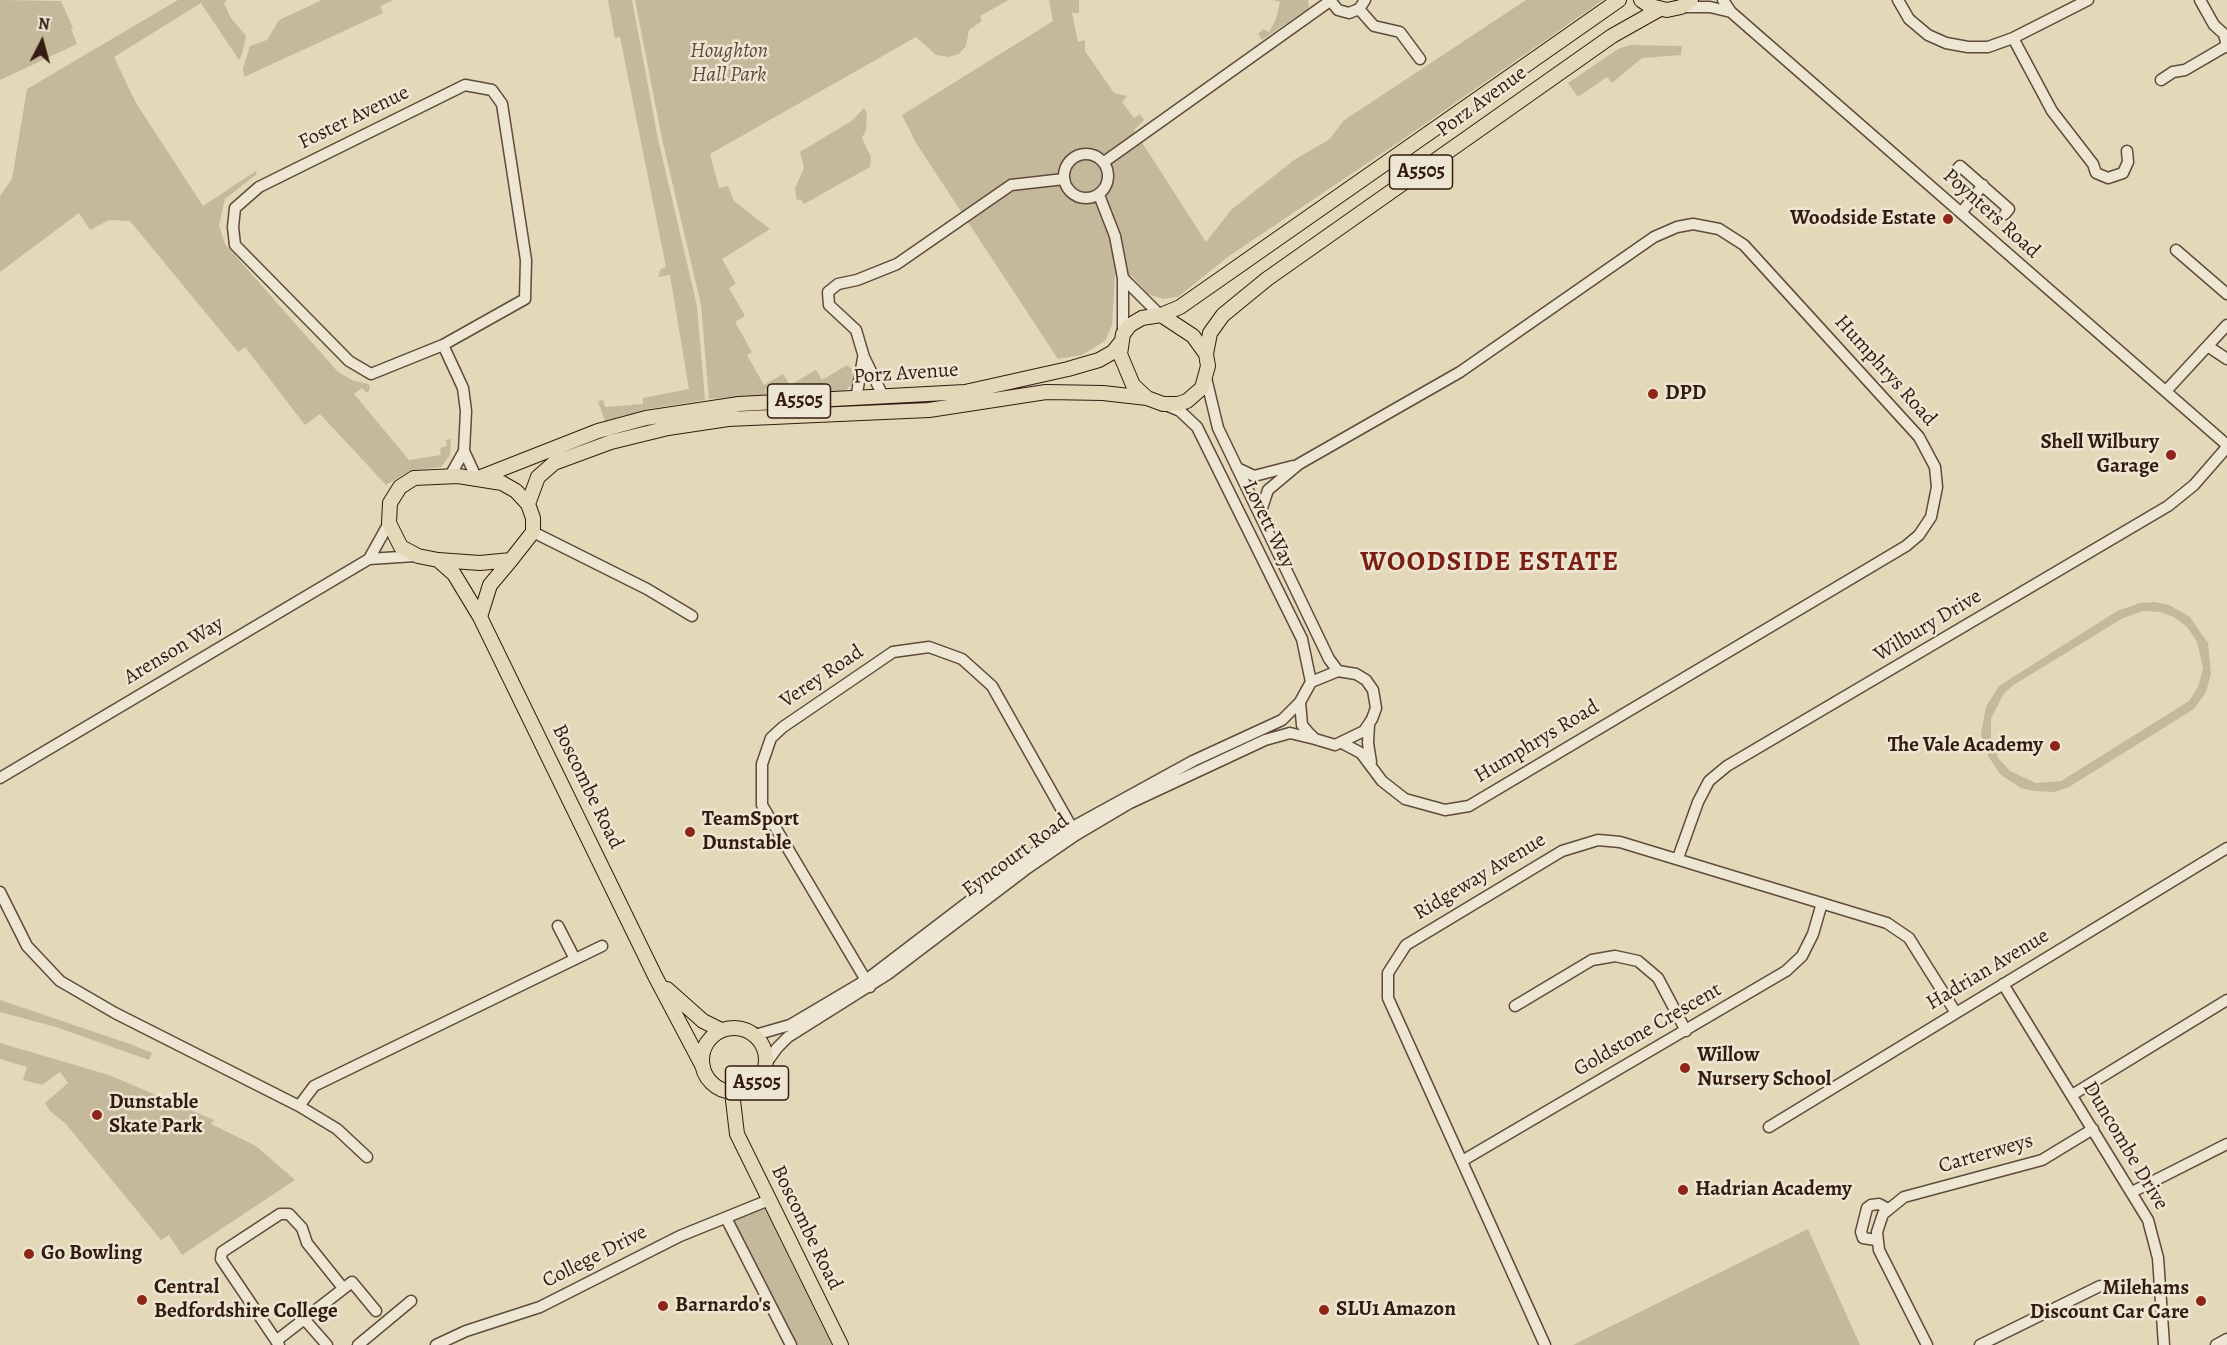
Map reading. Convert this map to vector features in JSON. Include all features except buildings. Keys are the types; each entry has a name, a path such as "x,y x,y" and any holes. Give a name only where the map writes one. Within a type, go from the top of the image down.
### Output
{"main road":[{"name":"Porz Avenue","path":"1160,314 1180,307 1619,0"},
{"path":"1641,0 1660,9 1686,3"},
{"name":"Porz Avenue","path":"1206,354 1210,333 1223,315 1267,279 1612,36 1660,9"},
{"name":"A5505","path":"1122,338 1136,321 1160,314"},
{"path":"1160,314 1192,336 1206,354"},
{"name":"Porz Avenue","path":"477,478 597,431 646,418 739,404 965,392 1019,381 1099,360 1113,352 1122,338"},
{"path":"1122,338 1120,354 1126,370 1133,385 1147,398"},
{"name":"A5505","path":"1206,354 1208,366 1206,378"},
{"path":"1163,404 1187,401 1202,388 1206,378"},
{"name":"Porz Avenue","path":"528,504 538,477 554,463 611,442 668,428 728,419 929,410 1046,392 1103,393 1147,398"},
{"name":"A5505","path":"1147,398 1163,404"},
{"name":"A5505","path":"388,523 390,503 400,487 414,478 450,476 502,483 516,491 528,504"},
{"path":"480,617 490,585 533,532 528,504"},
{"path":"388,523 401,547 418,556 480,563 511,560"},
{"name":"Boscombe Road","path":"438,560 454,574 480,617 655,976 703,1067"},
{"name":"Boscombe Road","path":"655,976 675,999 703,1021 721,1030"},
{"name":"A5505","path":"733,1027 745,1029 755,1035 766,1052 767,1062 759,1081 742,1091 732,1092 713,1085 703,1067 705,1045 721,1030 733,1027"},
{"name":"Boscombe Road","path":"732,1092 737,1134 841,1345"}],"street":[{"name":"Poynters Road","path":"1723,0 1731,12 2227,446"},
{"path":"1898,0 1909,19 1928,35 1946,43 1968,47 1988,47 2013,38 2088,0"},
{"path":"2161,80 2227,47 2224,34 2214,25 2200,0"},
{"path":"1104,162 1330,1 1343,12 1362,4 1374,26 1400,32 1420,59"},
{"path":"1686,3 1731,12"},
{"path":"2013,38 2052,111 2093,164 2096,173 2108,178 2118,176 2128,166 2130,156 2127,151"},
{"name":"Foster Avenue","path":"465,85 492,90 502,104 526,260 525,299 443,345 371,374 349,361 235,245 233,227 235,208 259,187 465,85"},
{"path":"1092,155 1104,162 1108,176 1104,190 1092,198 1077,197 1070,192 1064,179 1067,165 1077,156 1092,155"},
{"path":"1955,172 1960,166 1983,185 2009,209 2005,214"},
{"path":"884,398 864,357 855,330 829,305 828,292 837,285 858,280 897,264 1011,185 1064,179"},
{"path":"1961,213 1983,185"},
{"path":"1099,195 1115,236 1123,278 1122,338"},
{"name":"Humphrys Road","path":"1260,514 1268,490 1299,464 1460,372 1654,237 1677,227 1694,224 1719,229 1744,245 1918,437 1935,467 1937,487 1931,517 1919,534 1906,546 1469,806 1445,810 1405,799 1389,789 1361,753 1342,743"},
{"path":"2175,250 2227,294"},
{"path":"1123,278 1160,314"},
{"path":"2166,391 2227,325"},
{"path":"443,345 463,388 466,411 464,451 450,476"},
{"path":"2209,346 2227,359"},
{"path":"856,399 864,357"},
{"name":"Lovett Way","path":"1206,378 1218,428 1329,659 1338,671"},
{"name":"Lovett Way","path":"1163,404 1180,411 1197,427 1302,639 1311,682"},
{"name":"Wilbury Drive","path":"1678,858 1698,802 1709,781 1727,766 2168,506 2194,485 2227,446"},
{"path":"464,451 477,478"},
{"name":"Humphrys Road","path":"1237,468 1254,476 1299,464"},
{"path":"369,559 388,523"},
{"path":"533,532 647,589 692,616"},
{"name":"Arenson Way","path":"0,778 369,559 418,556"},
{"name":"Verey Road","path":"868,983 762,805 764,756 771,738 783,727 893,652 929,647 962,659 992,686 1074,831"},
{"path":"1338,671 1356,674 1366,681 1372,690 1376,708 1369,724 1364,730 1342,743 1324,744 1315,739 1302,725 1300,702 1311,682 1338,671"},
{"name":"Eyncourt Road","path":"767,1062 788,1037 868,983 1014,867 1183,766 1282,720 1300,702"},
{"path":"1369,724 1368,743 1373,768"},
{"name":"Eyncourt Road","path":"1074,831 1265,740 1290,733 1315,739"},
{"name":"Ridgeway Avenue","path":"1545,1345 1388,998 1388,973 1395,958 1406,945 1562,850 1598,840 1620,842 1887,923 1909,938 1956,1013"},
{"name":"Hadrian Avenue","path":"1769,1127 2227,848"},
{"path":"0,892 27,946 60,981 124,1018 300,1106 337,1129 367,1157"},
{"name":"Goldstone Crescent","path":"1461,1161 1786,971 1802,956 1813,934 1822,903"},
{"path":"558,926 575,959"},
{"path":"300,1106 314,1086 602,946"},
{"path":"1515,1006 1592,960 1615,956 1638,961 1658,978 1686,1031"},
{"name":"Eyncourt Road","path":"755,1035 790,1025 868,983"},
{"name":"Duncombe Drive","path":"2003,984 2132,1192 2154,1237 2164,1345"},
{"path":"2072,1095 2227,1000"},
{"name":"Carterweys","path":"1927,1345 1876,1240 1863,1238 1861,1232 1863,1219 1871,1204 1879,1204 1888,1209 1904,1197 2042,1160 2093,1129"},
{"path":"2132,1192 2227,1144"},
{"name":"College Drive","path":"436,1345 466,1331 540,1307 680,1236 769,1200"},
{"path":"1876,1240 1880,1223 1888,1209"},
{"path":"343,1288 308,1243 302,1228 289,1214 280,1214 222,1252 221,1259 277,1343 352,1282 375,1311"},
{"path":"726,1218 791,1345"},
{"path":"1980,1345 2100,1286"},
{"path":"358,1345 411,1301"},
{"path":"305,1320 327,1345"},
{"path":"2216,1345 2227,1339"}],"green space":[{"path":"0,0 61,1 73,28 71,29 77,44 0,80"},
{"path":"178,0 227,0 224,3 231,18 246,36 242,54 239,60 201,3 114,57 136,103 203,206 256,171 257,174 225,199 219,225 225,244 338,372 354,381 369,384 370,389 367,393 362,388 354,394 409,460 441,455 440,448 447,446 446,440 451,439 450,455 441,467 409,471 386,485 320,414 305,425 245,347 238,352 130,221 109,220 90,230 79,213 0,272 0,196 12,179 27,89"},
{"path":"322,0 394,0 380,6 383,13 244,77 243,68 250,46 267,40 279,20"},
{"path":"608,0 632,0 658,139 697,306 705,400 648,409 605,421 598,402 603,399 605,407 643,404 643,398 689,389 670,275 658,277 661,269 666,267 620,37 615,38"},
{"name":"Houghton Hall Park","path":"635,0 1009,0 980,16 982,21 969,30 966,46 959,54 948,57 936,55 916,37 710,154 719,188 728,186 734,201 770,229 722,259 736,284 729,288 745,316 735,322 752,352 747,355 764,385 783,374 790,385 816,370 822,380 847,365 852,369 853,384 845,391 773,395 771,388 765,389 766,395 709,399 701,305 662,139"},
{"path":"1049,0 1079,0 1079,13 1072,13 1078,42 1085,40 1085,51 1114,93 1127,96 1122,102 1134,118 1140,114 1144,120 1134,130 1206,242 1231,210 1294,160 1330,139 1343,121 1526,0 1603,0 1399,142 1229,256 1178,297 1163,299 1148,294 1132,276 1115,276 1112,325 1105,341 1082,355 1058,359 916,143 902,115 1053,21"},
{"path":"1273,0 1308,0 1309,8 1262,40 1258,34 1263,29 1269,32 1276,19 1280,2"},
{"path":"1630,45 1682,46 1681,55 1642,58 1612,83 1607,77 1578,97 1568,83 1618,49"},
{"path":"864,108 867,114 866,130 862,138 871,157 870,167 804,204 800,199 797,201 795,188 804,168 800,152 853,120"},
{"path":"2155,602 2169,605 2189,616 2208,643 2211,674 2206,692 2194,709 2069,787 2054,792 2034,791 2021,788 2001,775 1988,756 1981,734 1986,707 1999,686 2117,611 2140,603","holes":["2143,611 2160,612 2174,617 2187,627 2197,642 2203,668 2198,687 2189,701 2061,781 2036,783 2010,771 1998,758 1991,737 1991,719 2003,695 2012,686 2123,618"]},
{"path":"0,1000 152,1053 149,1060 56,1027 0,1012"},
{"path":"0,1043 109,1075 214,1120 211,1124 256,1146 295,1180 182,1255 169,1235 161,1240 66,1124 50,1111 45,1103 68,1083 60,1072 42,1085 23,1080 27,1067 0,1059"},
{"path":"765,1209 832,1345 797,1345 733,1220"},
{"path":"1808,1229 1860,1345 1573,1345 1583,1340"}],"place":[{"name":"Woodside Estate","path":"1948,219"},
{"name":"DPD","path":"1653,394"},
{"name":"Shell Wilbury Garage","path":"2171,455"},
{"name":"The Vale Academy","path":"2055,746"},
{"name":"TeamSport Dunstable","path":"690,832"},
{"name":"Willow Nursery School","path":"1685,1068"},
{"name":"Dunstable Skate Park","path":"97,1115"},
{"name":"Hadrian Academy","path":"1683,1190"},
{"name":"Go Bowling","path":"29,1254"},
{"name":"Central Bedfordshire College","path":"142,1300"},
{"name":"Milehams Discount Car Care","path":"2201,1301"},
{"name":"Barnardo's","path":"663,1306"},
{"name":"SLU1 Amazon","path":"1324,1310"}],"district":[{"name":"WOODSIDE ESTATE","path":"1490,563"}]}
